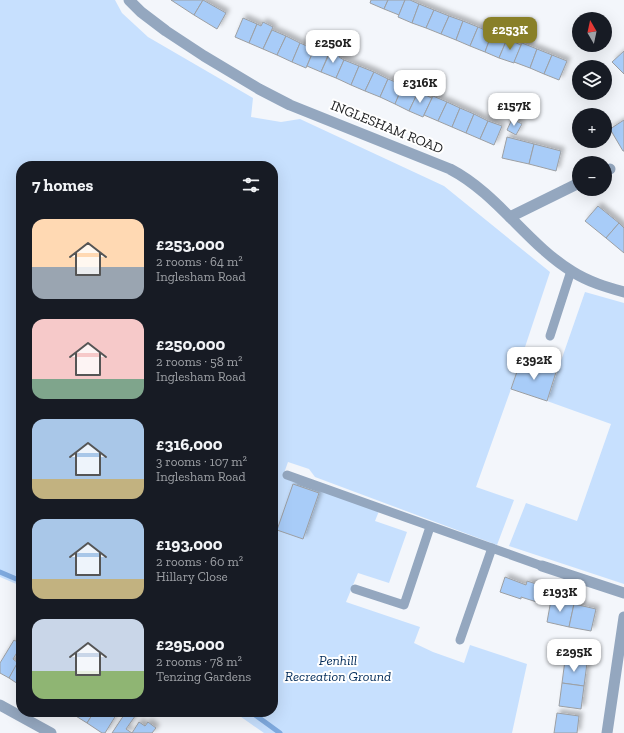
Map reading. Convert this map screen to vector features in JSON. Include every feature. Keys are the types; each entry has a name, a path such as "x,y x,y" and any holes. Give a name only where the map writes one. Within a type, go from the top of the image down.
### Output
{"street":[{"name":"INGLESHAM ROAD","path":"129,0 141,12 166,31 259,89 290,105 465,176 545,251 572,271 587,281 624,292"},
{"path":"510,217 572,187"},
{"path":"542,566 624,593"},
{"path":"607,733 624,617"},
{"path":"0,705 16,714"},
{"path":"22,717 52,733"}],"lane":[{"path":"550,336 572,271"},
{"path":"287,475 542,566"},
{"path":"355,589 404,605 430,527"},
{"path":"460,640 492,548"}],"green space":[{"name":"Penhill Recreation Ground","path":"0,0 115,0 122,13 148,37 253,98 251,117 281,122 300,119 444,186 550,272 511,389 476,487 514,500 497,545 315,477 309,469 288,462 283,476 379,511 375,521 407,532 389,583 358,573 346,602 420,627 414,643 433,652 464,663 470,645 527,664 512,733 264,733 241,717 278,717 278,161 16,161 16,584 0,577"},
{"path":"585,292 624,303 624,584 509,546 526,503 577,521 611,424 547,401"}],"building":[{"path":"171,0 203,0 194,15"},
{"path":"203,0 226,13 217,29 194,15"},
{"path":"371,0 388,0 384,9 370,3"},
{"path":"388,0 405,0 399,15 384,9"},
{"path":"405,0 410,0 419,4 412,23 398,17"},
{"path":"419,4 434,10 426,28 412,23"},
{"path":"434,10 449,16 441,34 426,28"},
{"path":"449,16 463,21 456,40 441,34"},
{"path":"243,18 257,24 249,43 235,37"},
{"path":"463,21 478,27 470,46 456,40"},
{"path":"263,22 273,27 263,49 249,43 257,24 261,26"},
{"path":"478,27 492,33 485,52 470,46"},
{"path":"272,30 286,36 277,55 263,49"},
{"path":"492,33 507,39 499,58 485,52"},
{"path":"286,36 300,43 292,62 277,55"},
{"path":"507,39 521,45 514,63 499,58"},
{"path":"300,43 314,49 306,68 292,62"},
{"path":"522,43 537,49 530,68 514,62"},
{"path":"315,47 329,53 321,72 307,66"},
{"path":"332,48 342,52 339,57 344,60 336,78 321,72"},
{"path":"537,49 552,55 544,74 530,68"},
{"path":"624,51 624,74 612,62"},
{"path":"552,55 567,61 559,80 544,74"},
{"path":"344,60 359,66 351,85 336,78"},
{"path":"359,66 374,72 365,91 351,85"},
{"path":"374,72 388,79 380,97 365,91"},
{"path":"388,79 403,85 395,104 380,97"},
{"path":"403,85 418,92 409,111 395,104"},
{"path":"418,92 432,98 423,117 409,111"},
{"path":"433,96 447,102 438,121 424,115"},
{"path":"447,102 460,108 452,127 438,121"},
{"path":"460,108 474,114 466,133 452,127"},
{"path":"474,114 488,121 480,139 466,133"},
{"path":"512,119 522,124 516,135 507,130"},
{"path":"624,120 624,151 612,132 612,128"},
{"path":"488,121 502,126 494,145 480,139"},
{"path":"507,137 534,144 529,164 502,158"},
{"path":"534,144 561,151 556,171 529,164"},
{"path":"598,206 619,223 606,238 585,221"},
{"path":"619,223 624,228 624,253 606,238"},
{"path":"521,360 556,372 547,401 511,389"},
{"path":"293,484 319,493 303,539 278,530"},
{"path":"505,577 526,585 527,581 546,587 540,603 500,592"},
{"path":"551,600 574,604 569,627 547,622"},
{"path":"574,604 596,609 591,631 569,627"},
{"path":"14,640 16,641 16,654 13,659 16,661 16,666 9,678 0,673 0,663"},
{"path":"565,660 587,663 584,686 562,683"},
{"path":"16,665 16,683 9,678"},
{"path":"562,683 584,686 581,709 559,706"},
{"path":"557,713 579,716 577,733 554,733"},
{"path":"77,717 91,717 87,723"},
{"path":"91,717 115,717 105,733 102,733 87,723"},
{"path":"123,717 134,717 126,729 132,733 112,733"},
{"path":"139,722 145,726 148,722 156,728 152,733 132,733"}],"waterway":[{"path":"0,572 16,579"},
{"path":"258,717 280,733"}]}
